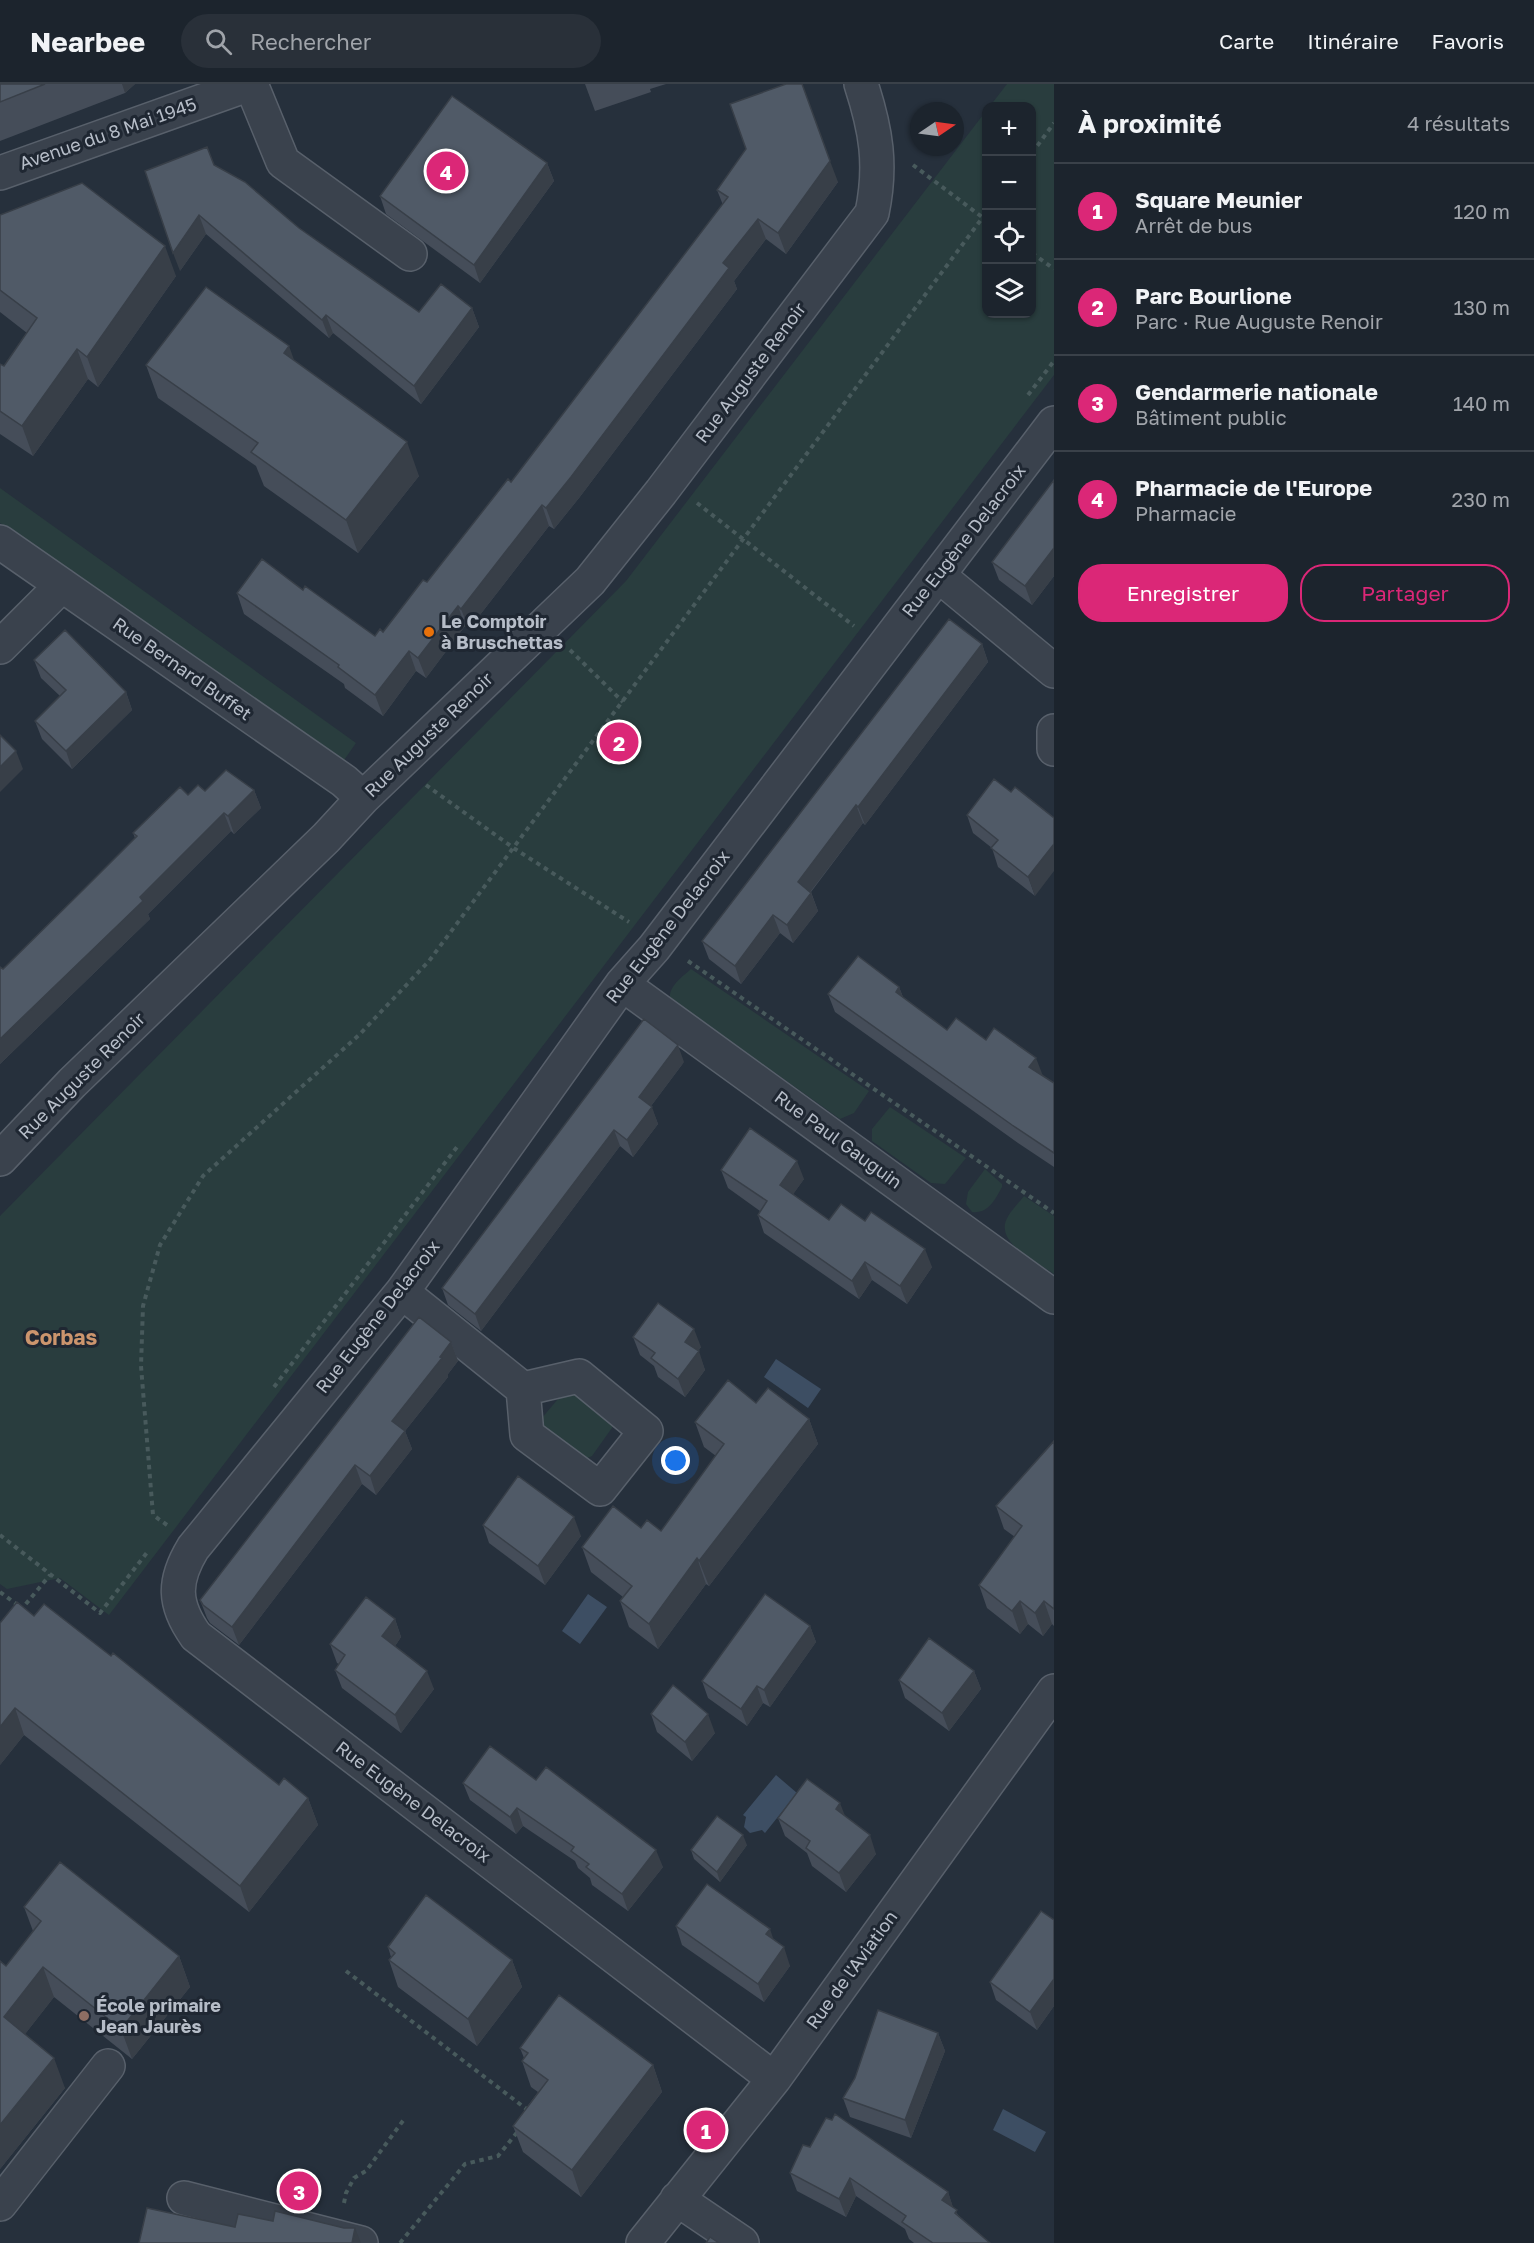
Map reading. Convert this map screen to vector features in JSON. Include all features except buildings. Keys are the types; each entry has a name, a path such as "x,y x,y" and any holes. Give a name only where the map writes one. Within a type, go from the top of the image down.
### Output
{"street":[{"name":"Avenue du 8 Mai 1945","path":"0,173 251,84"},
{"path":"251,84 283,162 410,254"},
{"name":"Rue Auguste Renoir","path":"0,1159 72,1083 326,838 363,798 590,581 661,492 872,213 878,182 875,126 861,84"},
{"name":"Rue Eugène Delacroix","path":"774,2079 196,1636 183,1618 178,1590 179,1570 193,1548 402,1292 622,984 654,948 1054,423"},
{"name":"Rue Bernard Buffet","path":"0,542 344,781 363,798"},
{"path":"938,575 1054,671"},
{"path":"0,647 62,585"},
{"path":"1054,731 1054,749"},
{"name":"Rue Paul Gauguin","path":"622,984 1054,1297"},
{"path":"402,1292 523,1389"},
{"name":"Rue de l'Aviation","path":"643,2243 738,2127 774,2079 1054,1691"},
{"path":"0,2204 108,2066"},
{"path":"184,2198 350,2240"},
{"path":"677,2199 742,2243"}],"path":[{"path":"1036,148 1054,123"},
{"path":"931,179 982,215"},
{"path":"161,1534 168,1526 153,1515 141,1366 143,1306 160,1245 203,1176 359,1035 429,961 515,849 982,221"},
{"path":"1036,256 1054,269"},
{"path":"661,492 677,503 684,493 881,648"},
{"path":"562,641 623,702"},
{"path":"398,765 515,849 629,922"},
{"path":"654,948 662,953 677,954 1054,1213"},
{"path":"0,1535 100,1612 154,1543"},
{"path":"14,1617 50,1575"},
{"path":"0,1592 22,1608"},
{"path":"346,1971 532,2114"},
{"path":"350,2240 346,2193 354,2178 366,2171 405,2118"},
{"path":"400,2243 465,2164 498,2156 525,2122"}],"green space":[{"path":"1007,84 1054,84 1054,375 109,1615 60,1578 7,1589 0,1584 0,1216 626,581 952,156 964,156 964,140 982,116 982,318 1036,318 1036,102 993,102"},
{"path":"0,488 356,743 342,763 0,523"},
{"path":"691,969 869,1091 854,1113 840,1119 670,998 674,986"},
{"path":"890,1107 966,1158 945,1184 931,1183 872,1141 872,1129"},
{"path":"985,1169 1002,1184 1002,1187 987,1208 972,1212 966,1204 968,1192"},
{"path":"1024,1196 1054,1216 1054,1274 1015,1247 1005,1232 1008,1217"},
{"path":"575,1390 614,1425 592,1456 583,1460 542,1430 541,1419 564,1392"}],"water":[{"path":"776,1359 821,1389 808,1408 764,1377"},
{"path":"588,1594 607,1607 580,1644 562,1631"},
{"path":"776,1775 797,1793 765,1833 762,1830 750,1833 744,1827 746,1817 743,1815"},
{"path":"1003,2109 1046,2132 1035,2152 993,2130"}],"place":[{"name":"Pharmacie de l'Europe","path":"446,171"},
{"name":"Le Comptoir à Bruschettas","path":"429,632"},
{"name":"Parc Bourlione","path":"619,742"},
{"name":"École primaire Jean Jaurès","path":"84,2016"},
{"name":"Square Meunier","path":"706,2130"},
{"name":"Gendarmerie nationale","path":"299,2191"}],"district":[{"name":"Corbas","path":"61,1338"}]}
